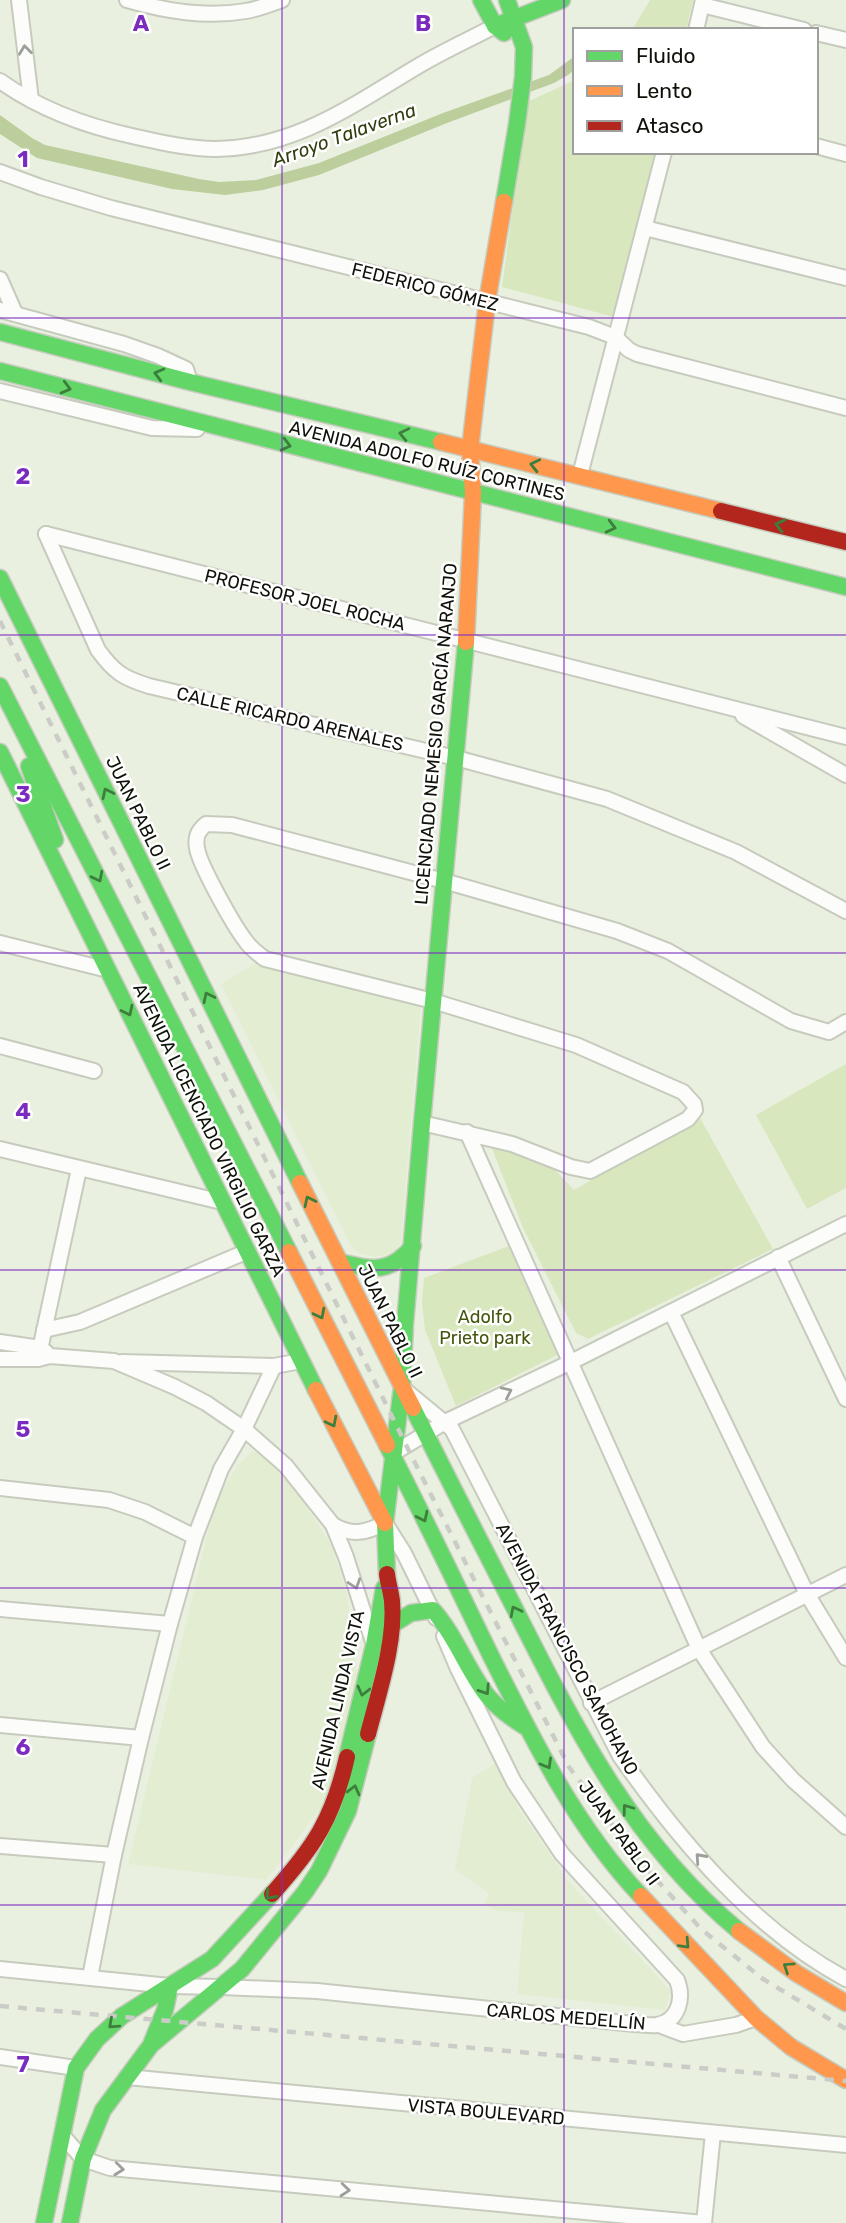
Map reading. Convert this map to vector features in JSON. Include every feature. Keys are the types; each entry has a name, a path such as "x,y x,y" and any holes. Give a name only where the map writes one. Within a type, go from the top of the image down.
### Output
{"main road":[{"path":"481,0 495,26 524,47"},
{"path":"507,0 524,47"},
{"path":"495,26 562,0"},
{"name":"LICENCIADO NEMESIO GARCÍA NARANJO","path":"392,1454 402,1388 422,1123 466,641 473,492 470,449 487,302 517,124 524,47"},
{"name":"AVENIDA ADOLFO RUÍZ CORTINES","path":"0,332 190,382 846,542"},
{"name":"AVENIDA ADOLFO RUÍZ CORTINES","path":"0,371 846,587"},
{"name":"JUAN PABLO II","path":"0,578 552,1684 623,1804 663,1857 715,1911 765,1952 846,2003"},
{"path":"3,692 80,915"},
{"name":"JUAN PABLO II","path":"3,692 392,1454 526,1727 553,1775 592,1834 634,1889 756,2018 791,2047 846,2080"},
{"name":"AVENIDA LICENCIADO VIRGILIO GARZA","path":"0,752 301,1361 385,1523"},
{"path":"340,1262 366,1269 381,1269 403,1259 413,1246"},
{"name":"AVENIDA LINDA VISTA","path":"70,2223 83,2159 103,2110 151,2045 242,1969 306,1892 337,1837 348,1811 383,1677 392,1625 385,1523 392,1454"},
{"name":"AVENIDA LINDA VISTA","path":"44,2223 76,2068 97,2039 122,2016 212,1959 300,1863 327,1823 339,1792 387,1576"},
{"path":"392,1625 401,1616 409,1613 433,1610 445,1622 486,1693 497,1706 526,1727"},
{"path":"151,2045 165,2010 170,1986"}],"street":[{"path":"19,0 31,100"},
{"path":"127,0 186,14 217,14 248,11 282,0"},
{"path":"696,28 703,2 796,28"},
{"path":"0,81 31,100 74,119 117,133 167,144 216,149 283,138 320,125 422,64 495,26"},
{"path":"818,33 846,40"},
{"path":"818,146 846,153"},
{"path":"580,475 664,154"},
{"name":"FEDERICO GÓMEZ","path":"0,172 111,208 589,327 615,337 637,354 846,408"},
{"path":"645,228 846,278"},
{"path":"0,279 15,313"},
{"path":"0,310 158,356 186,369 190,382"},
{"path":"0,391 152,428 223,429"},
{"name":"PROFESOR JOEL ROCHA","path":"124,678 109,665 98,650 46,534 846,737"},
{"name":"CALLE RICARDO ARENALES","path":"124,678 456,758 607,799 736,852 846,911"},
{"name":"PROFESOR JOEL ROCHA","path":"727,707 846,775"},
{"path":"422,1123 512,1144 571,1167 590,1171 688,1119 695,1110 694,1104 683,1092 576,1045 433,1001 265,959 252,950 243,938 203,865 197,851 196,839 199,830 206,824 232,825 444,881 617,931 668,951 791,1021 829,1032 846,1022"},
{"path":"0,943 108,971"},
{"path":"0,1046 94,1071"},
{"path":"467,1132 699,1649 763,1748 793,1780 846,1827"},
{"path":"0,1149 222,1202"},
{"path":"43,1354 44,1330 79,1169"},
{"path":"392,1454 425,1432 846,1224"},
{"path":"44,1330 80,1322 248,1251"},
{"path":"778,1257 846,1399"},
{"path":"671,1312 807,1594 846,1658"},
{"path":"0,1342 43,1354 114,1362 274,1366 301,1361"},
{"path":"0,1359 43,1354"},
{"path":"114,1362 196,1398 244,1429 286,1466 333,1525 374,1644"},
{"path":"90,1977 141,1738 195,1537 220,1469 244,1429 274,1366"},
{"name":"AVENIDA FRANCISCO SAMOHANO","path":"402,1388 452,1429 620,1756 647,1795 710,1870 792,1945 846,1979"},
{"path":"0,1488 109,1500 145,1512 195,1537"},
{"path":"333,1525 352,1533 371,1530 385,1523"},
{"name":"CARLOS MEDELLÍN","path":"0,1969 170,1986 317,1992 572,2019 659,2025 677,2010 682,1997 677,1980 562,1854 514,1782 458,1669 433,1610 404,1553 385,1523"},
{"path":"592,1703 846,1574"},
{"path":"0,1609 170,1624"},
{"path":"0,1725 141,1738"},
{"path":"0,1846 114,1855"},
{"path":"659,2025 683,2035 736,2025 756,2018"},
{"path":"0,2057 76,2068"},
{"name":"VISTA BOULEVARD","path":"127,2077 846,2145"},
{"path":"62,2136 83,2159 110,2168 704,2223 713,2133"},
{"path":"530,2223 532,2207"}],"shaded area":[{"path":"573,57 573,71 554,83 319,175 263,190 225,195 172,189 37,158 0,134 0,115 45,145 199,179 219,182 256,180 319,163 443,113 549,75"},
{"path":"254,964 421,1006 401,1242 394,1253 375,1257 361,1254 352,1248 221,984"},
{"path":"252,1451 271,1459 304,1503 331,1544 347,1593 358,1682 328,1799 266,1880 128,1864 215,1502 237,1466"},
{"path":"496,1763 518,1808 569,1882 671,1991 665,2010 517,1994 524,1912 495,1911 484,1903 489,1894 455,1869 472,1778"}],"green space":[{"path":"650,0 693,0 686,28 633,28"},
{"path":"573,81 573,154 655,154 614,317 502,287 527,102"},
{"path":"846,1064 846,1188 807,1209 756,1115"},
{"path":"700,1118 773,1249 588,1339 576,1333 523,1228 491,1146 523,1150 553,1168 574,1190"},
{"name":"Adolfo Prieto park","path":"509,1246 561,1353 456,1406 425,1330 422,1302 424,1278"}],"railway":[{"path":"0,621 411,1455 569,1767 638,1859 701,1929 763,1979 846,2029"},
{"path":"0,2006 846,2081"}],"traffic: fast":[{"path":"481,0 495,26 504,33"},
{"path":"504,202 517,124 524,47 507,0"},
{"path":"495,26 562,0"},
{"path":"0,332 190,382 441,442"},
{"path":"0,371 846,587"},
{"path":"0,578 300,1183"},
{"path":"387,1574 385,1523 402,1387 422,1123 466,642"},
{"path":"0,686 289,1252"},
{"path":"0,752 316,1390"},
{"path":"29,766 55,840"},
{"path":"340,1262 380,1268 397,1261 413,1246"},
{"path":"413,1408 560,1696 610,1781 637,1822 668,1860 701,1897 739,1931"},
{"path":"387,1445 491,1656 557,1782 596,1841 641,1896"},
{"path":"347,1757 374,1645 384,1588"},
{"path":"392,1625 411,1613 433,1610 486,1694 504,1712 524,1726"},
{"path":"70,2223 83,2159 103,2110 151,2045 242,1969 305,1892 319,1871 348,1811 368,1734"},
{"path":"44,2223 76,2068 97,2039 122,2016 212,1959 272,1894"},
{"path":"152,2042 165,2010 170,1986"}],"traffic: slow":[{"path":"466,642 473,493 470,449 487,302 504,202"},
{"path":"441,442 721,511"},
{"path":"300,1183 413,1408"},
{"path":"289,1252 387,1445"},
{"path":"316,1390 385,1523"},
{"path":"641,1896 756,2018 791,2047 846,2080"},
{"path":"739,1931 796,1973 846,2003"}],"traffic: jam":[{"path":"721,511 846,542"},
{"path":"368,1734 385,1668 393,1617 387,1574"},
{"path":"272,1894 320,1831 335,1798 347,1757"}],"water label":[{"name":"Arroyo Talaverna","path":"344,135"}]}
